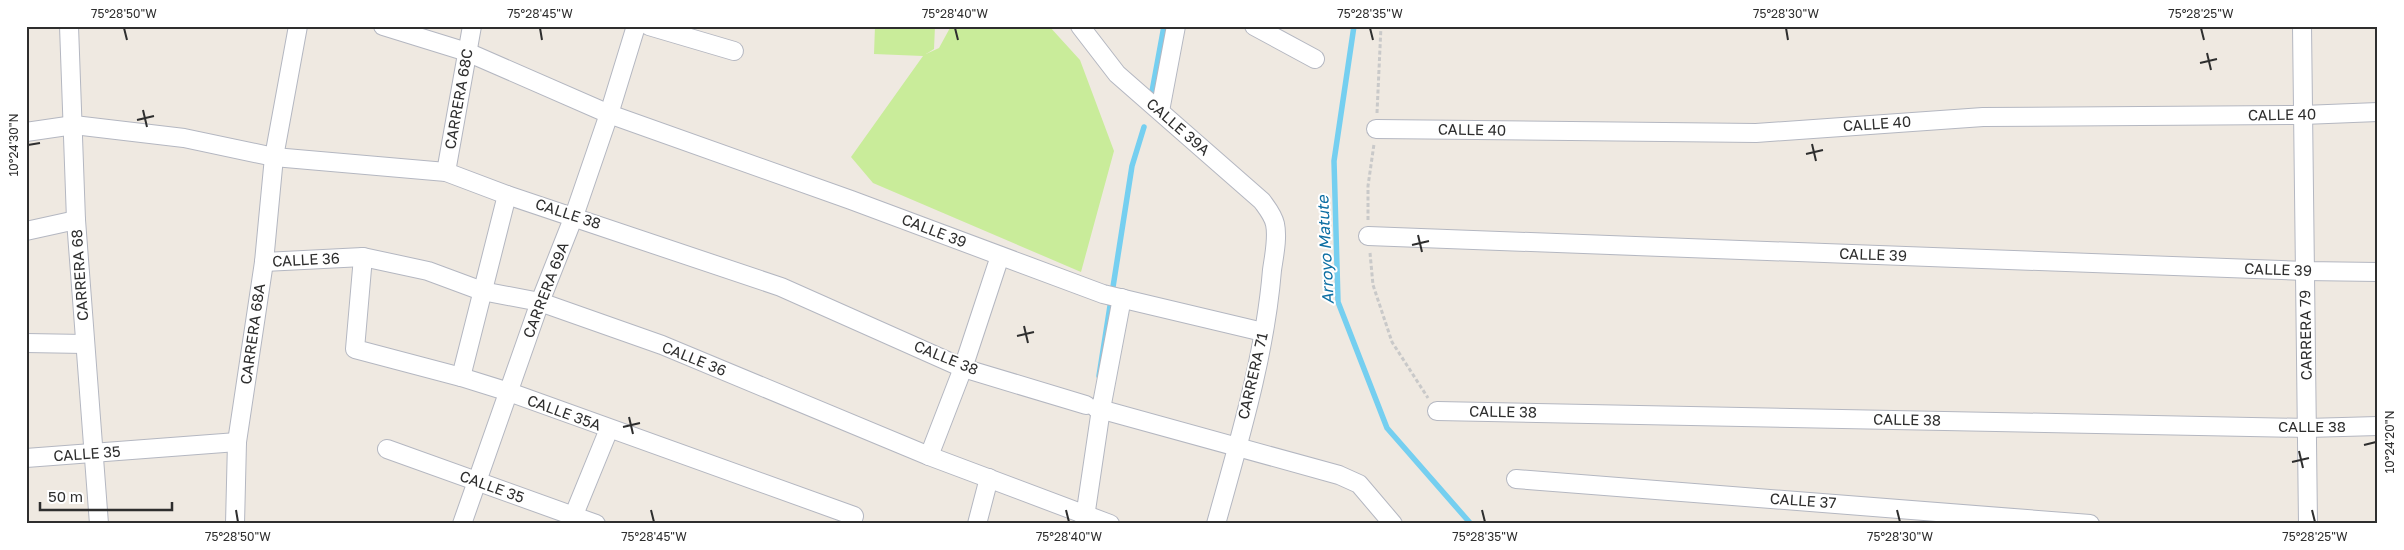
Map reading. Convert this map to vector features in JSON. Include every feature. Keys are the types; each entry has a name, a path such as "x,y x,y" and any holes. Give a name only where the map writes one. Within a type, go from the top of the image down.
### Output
{"street":[{"name":"CARRERA 68","path":"70,26 76,220 95,453 98,524"},
{"name":"CARRERA 68A","path":"235,524 237,442 264,262 274,157 298,26"},
{"name":"CALLE 39","path":"383,26 466,52 610,114 1114,296 1263,332"},
{"name":"CARRERA 68C","path":"446,172 472,26"},
{"name":"CARRERA 69A","path":"462,524 540,302 574,216 610,114 636,26"},
{"path":"649,26 734,51"},
{"name":"CALLE 39A","path":"1080,26 1117,74 1262,201 1272,214 1276,225"},
{"path":"1160,111 1176,26"},
{"path":"1254,26 1315,59"},
{"name":"CARRERA 79","path":"2302,26 2308,524"},
{"name":"CALLE 40","path":"1376,129 1756,133 1983,117 2303,116 2378,112"},
{"name":"CALLE 38","path":"26,132 74,125 184,138 274,157 446,172 507,195 781,287 964,368 1094,407 1339,475 1359,484 1392,524"},
{"path":"461,377 507,195"},
{"path":"26,231 76,220"},
{"name":"CARRERA 71","path":"1216,524 1237,446 1263,332 1270,294 1276,225"},
{"name":"CALLE 39","path":"1368,236 2305,272 2378,272"},
{"path":"929,456 964,368 1000,256"},
{"name":"CALLE 36","path":"264,262 362,257 428,271 482,291 540,302 662,345 929,456 1080,515 1110,524"},
{"name":"CALLE 35A","path":"362,257 356,348 508,392 853,520"},
{"path":"1080,515 1094,407 1114,296"},
{"path":"26,343 85,344"},
{"name":"CALLE 38","path":"1437,411 2307,428 2378,426"},
{"path":"573,517 609,429"},
{"name":"CALLE 35","path":"26,458 237,442"},
{"name":"CALLE 35","path":"387,449 596,524"},
{"path":"977,524 989,478"},
{"name":"CALLE 37","path":"1516,479 2090,524"}],"green space":[{"path":"875,26 935,26 934,49 926,54 939,48 951,26 1049,26 1080,60 1114,151 1081,272 873,183 851,157 923,56 874,54"}],"waterway":[{"path":"1151,97 1164,26"},
{"name":"Arroyo Matute","path":"1354,26 1334,161 1338,302 1387,428 1471,524"},
{"path":"1099,376 1132,166 1144,127"}]}
